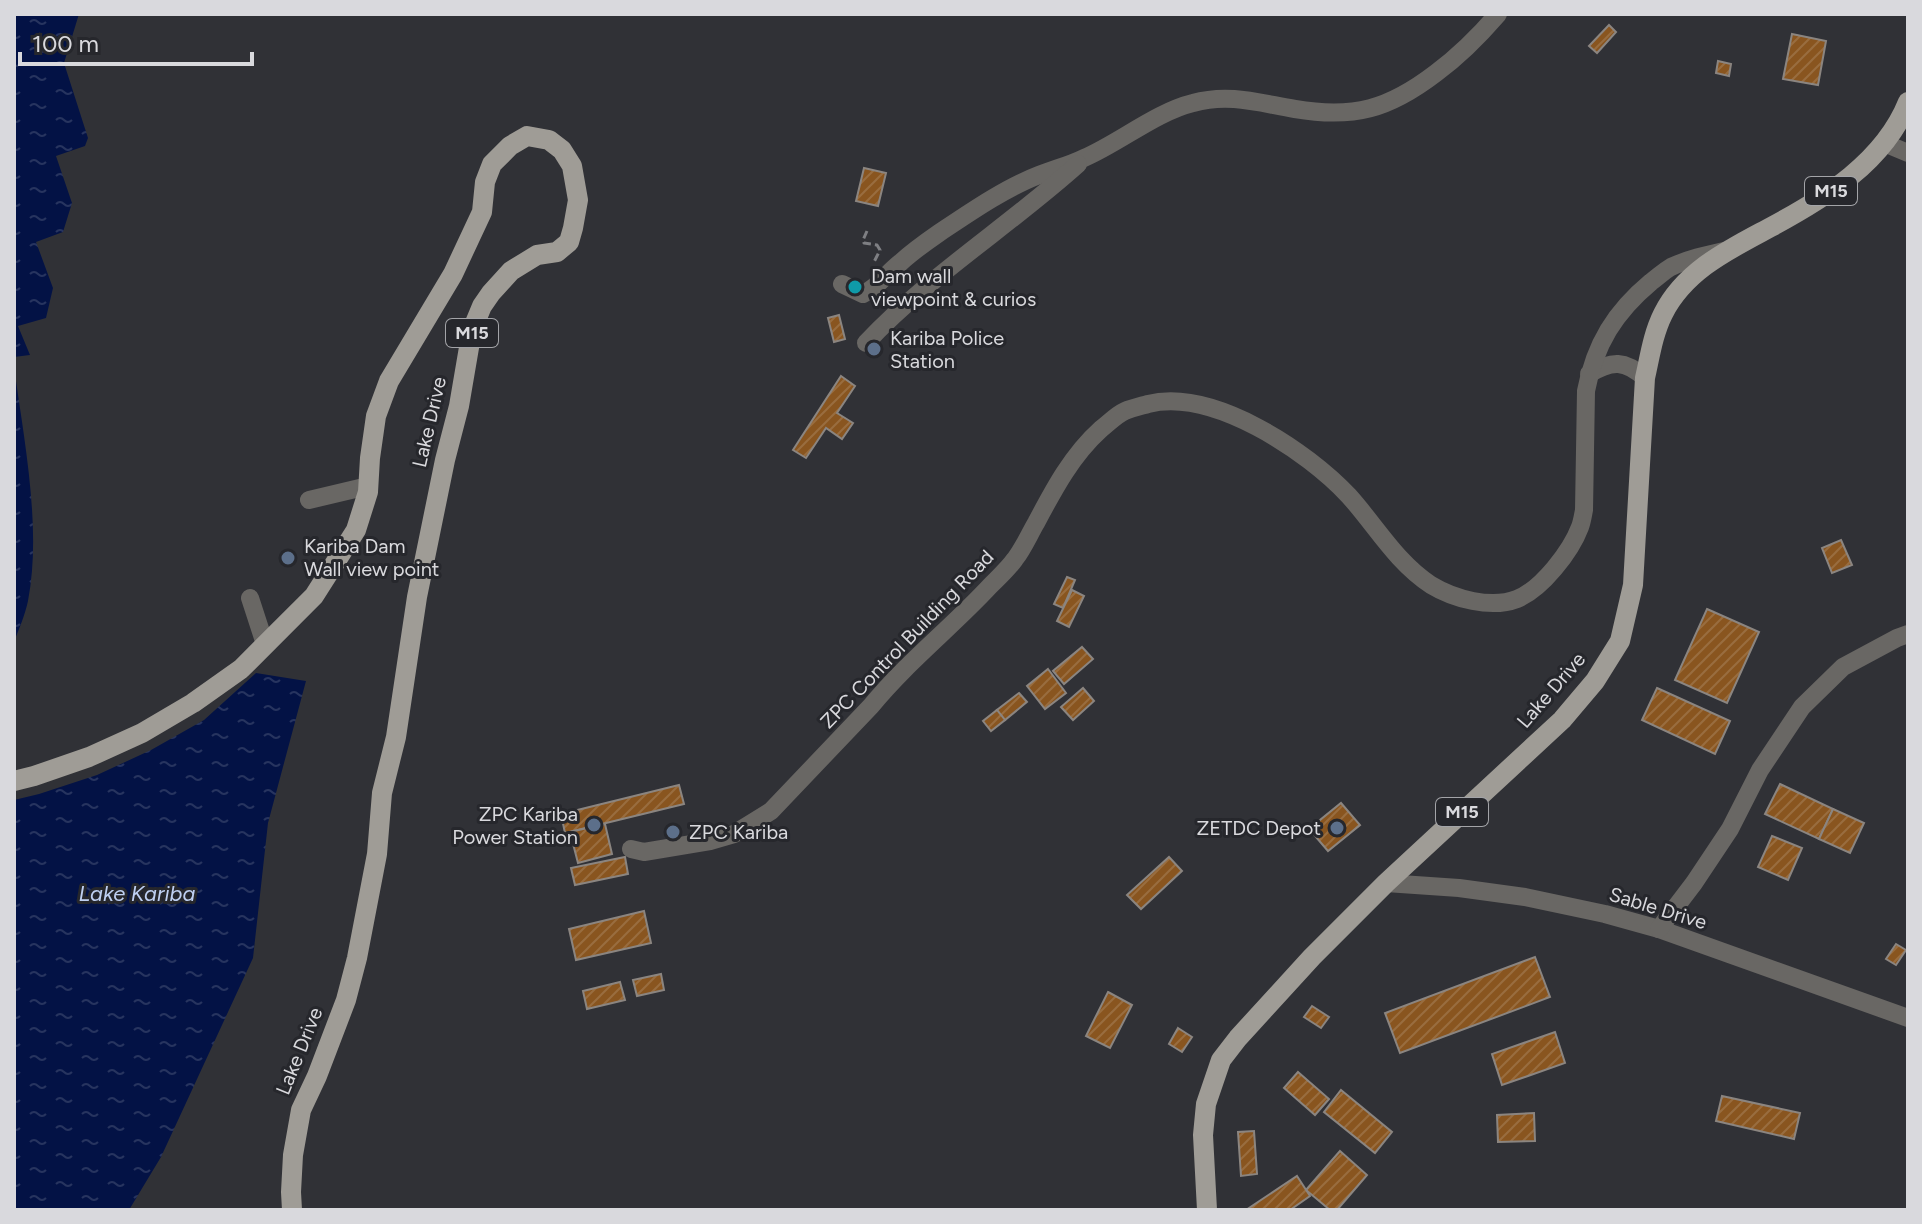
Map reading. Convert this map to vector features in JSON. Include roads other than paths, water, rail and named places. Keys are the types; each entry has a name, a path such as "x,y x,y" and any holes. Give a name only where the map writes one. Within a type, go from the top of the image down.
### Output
{"main road":[{"name":"Lake Drive","path":"1207,1210 1203,1135 1206,1104 1221,1060 1312,957 1386,883 1562,720 1595,681 1620,641 1633,585 1645,378 1650,351 1664,312 1687,282 1707,263 1825,195 1874,156 1908,102"},
{"name":"Lake Drive","path":"14,781 89,757 142,733 193,703 241,669 314,596 356,530 368,486 376,416 389,381 453,274 482,212 485,182 492,164 510,146 527,136 549,140 562,150 572,166 578,200 569,242 557,252 537,255 511,271 482,306 472,330 459,406 417,597 396,737 382,793 377,854 357,958 346,1000 301,1110 293,1155 292,1210"}],"street":[{"path":"842,284 863,294 872,290 929,241 983,206 1037,175 1084,158 1191,103 1240,98 1296,109 1340,113 1378,107 1398,99 1457,57 1498,14"},
{"path":"1884,143 1908,153"},
{"path":"866,343 924,289 1049,190 1084,158"},
{"name":"ZPC Control Building Road","path":"631,849 644,852 734,834 782,802 887,687 974,604 1016,558 1058,481 1086,443 1115,417 1150,403 1177,401 1223,412 1282,441 1325,472 1351,498 1398,557 1431,585 1450,594 1496,603 1519,598 1536,587 1565,555 1580,527 1584,510 1586,391 1604,335 1629,301 1667,269 1694,257 1727,250"},
{"path":"1589,374 1603,366 1618,363 1633,368 1645,378"},
{"path":"309,500 368,486"},
{"path":"250,598 265,644"},
{"path":"1659,929 1730,829 1760,770 1802,707 1843,667 1908,634"},
{"name":"Sable Drive","path":"1386,883 1525,897 1605,914 1659,929 1908,1018"}],"water":[{"path":"14,14 79,14 64,63 88,138 85,146 56,156 72,203 63,232 36,242 53,288 46,318 18,326 30,355 14,357"},
{"path":"14,367 27,454 33,544 28,601 14,642"},
{"name":"Lake Kariba","path":"256,673 306,681 268,823 253,958 161,1157 129,1210 14,1210 14,800 97,775 151,750 204,720"}],"place":[{"name":"Dam wall viewpoint & curios","path":"855,287"},
{"name":"Kariba Police Station","path":"874,349"},
{"name":"Kariba Dam Wall view point","path":"288,558"},
{"name":"ZPC Kariba Power Station","path":"594,825"},
{"name":"ZETDC Depot","path":"1337,828"},
{"name":"ZPC Kariba","path":"673,832"}]}
